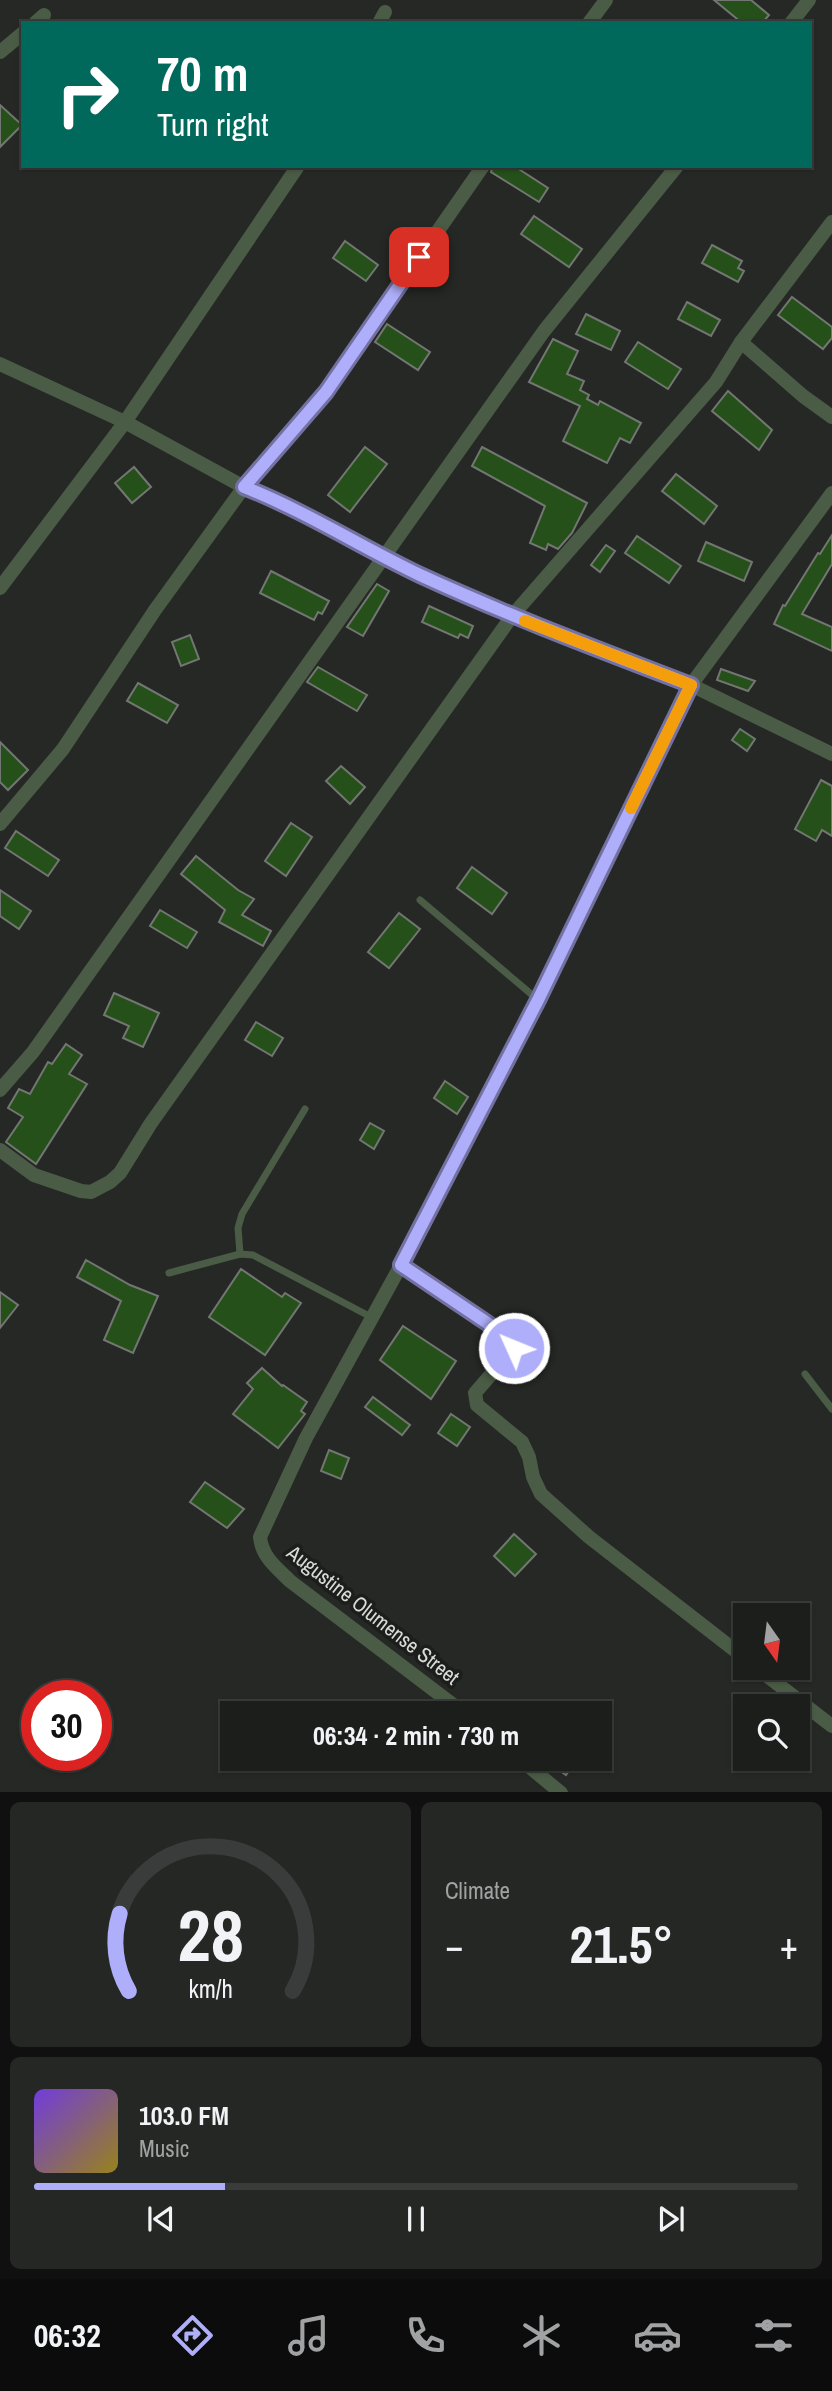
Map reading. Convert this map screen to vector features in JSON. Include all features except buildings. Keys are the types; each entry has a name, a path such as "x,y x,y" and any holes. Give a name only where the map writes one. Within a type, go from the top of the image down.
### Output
{"street":[{"path":"590,21 606,0"},
{"path":"793,21 809,0"},
{"path":"0,52 21,35"},
{"path":"0,588 125,422 297,168"},
{"path":"0,824 63,749 155,610 244,487 326,392 481,168"},
{"path":"0,1090 33,1052 544,331 675,168"},
{"path":"0,1150 34,1175 81,1191 99,1189 120,1173 151,1123 512,616 716,382 741,342 832,222"},
{"path":"741,342 803,396 832,417"},
{"path":"0,364 125,422 244,487 384,556 512,616 691,685 832,754"},
{"path":"370,1317 401,1265 538,1000 691,685 832,493"},
{"path":"401,1265 511,1339 514,1348 475,1393 477,1405 522,1442 541,1494 589,1537 733,1649"},
{"name":"Augustine Olumense Street","path":"370,1317 279,1493 260,1537 261,1547 266,1558 290,1581 448,1701"},
{"path":"773,1680 832,1726"},
{"path":"534,1771 560,1792"}],"lane":[{"path":"420,900 538,1000"},
{"path":"240,1254 237,1228 242,1214 305,1109"},
{"path":"169,1273 240,1254 253,1255 370,1317"},
{"path":"804,1374 832,1409"}],"slow traffic":[{"path":"525,621 691,685 631,808"}],"route":[{"path":"419,257 326,392 244,487 271,498 417,573 512,616 691,685 538,1000 401,1265 511,1339 514,1348"}]}
